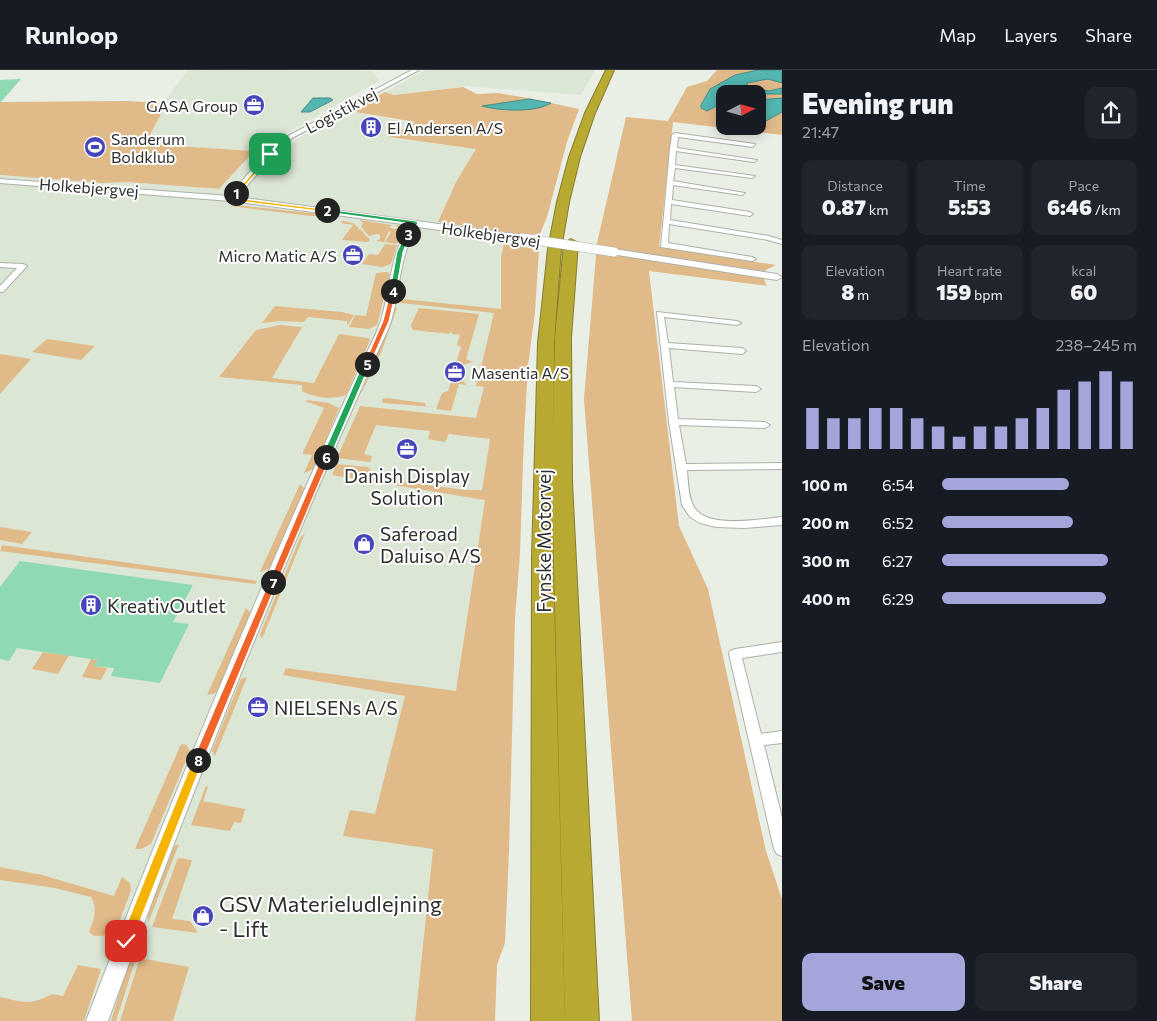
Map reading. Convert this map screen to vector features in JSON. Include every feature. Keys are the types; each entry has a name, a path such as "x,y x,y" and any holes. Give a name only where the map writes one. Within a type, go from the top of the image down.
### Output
{"highway":[{"name":"Fynske Motorvej","path":"548,1021 541,542 547,326 561,216 572,166 590,112 610,70"},
{"path":"588,153 600,114 620,70"},
{"name":"Fynske Motorvej","path":"572,233 563,328 562,465 582,1021"}],"street":[{"name":"Logistikvej","path":"231,199 270,154 290,137 416,70"},
{"path":"752,145 675,135 664,245 752,259"},
{"path":"674,149 754,160"},
{"path":"672,166 752,176"},
{"name":"Holkebjergvej","path":"0,181 231,199 416,223 780,275"},
{"path":"671,183 742,193"},
{"path":"669,202 750,214"},
{"path":"667,222 769,238 782,242"},
{"path":"97,1021 156,863 198,760 348,405 386,321 400,252 406,237 416,223"},
{"path":"0,265 23,266 0,290"},
{"path":"737,322 660,314 687,505 691,514 698,520 719,524 782,521"},
{"path":"664,345 742,352"},
{"path":"669,384 756,389"},
{"path":"674,422 765,425"},
{"path":"681,467 782,466"},
{"path":"782,647 735,654 755,741 780,833 782,849"},
{"path":"755,741 782,737"}],"shaded area":[{"path":"188,70 372,71 379,81 255,151 279,154 299,138 349,111 413,123 390,138 477,149 456,182 437,224 495,233 493,238 504,243 501,257 501,415 480,533 433,846 415,1021 0,1021 0,175 219,189 254,151 145,144 168,101 164,101"},
{"path":"426,70 595,70 581,95 467,86 394,95 385,92"},
{"path":"717,70 782,70 782,135 766,133 766,85 716,85 716,127 673,122 659,247 776,265 766,270 763,277 767,286 649,271 679,526 708,589 766,851 782,899 782,1021 632,1021 584,399 597,243 626,117 668,121 687,87 707,81"},
{"path":"463,87 477,94 498,93 534,99 508,102 502,109 529,109 551,103 579,109 567,142 547,217 540,234 525,235 438,222 456,182 476,149 389,137 415,122 349,111 385,92 394,95"},
{"name":"Sanderum Boldklub","path":"126,101 167,103 145,144 254,151 219,189 0,175 0,102"},
{"path":"231,206 337,216 311,216"},
{"path":"359,220 392,225 389,227 394,229 399,228 395,225 403,226 404,230 397,244 385,242 391,232 389,231 384,242 376,241 380,239 380,235 369,236 361,227 363,223"},
{"path":"343,221 353,223 359,228 357,231 360,229 370,240 368,242 342,240 353,225 341,223"},
{"path":"504,243 539,250 535,312 528,366 520,553 515,619 505,943 497,965 495,1021 415,1021 433,849 343,836 350,810 375,814 405,696 283,675 286,668 456,691 485,500 332,475 337,464 368,467 371,470 369,477 465,490 482,490 490,439 449,434 445,442 428,439 430,431 376,425 364,454 372,456 370,462 337,458 360,406 476,418 484,387 476,386 477,381 486,377 487,371 481,367 494,313 401,303 401,299 501,309 501,257"},
{"path":"385,244 397,245 391,264 382,267 362,264 369,254 378,255"},
{"path":"387,272 390,274 377,325 369,329 349,327 355,315 366,316 376,273"},
{"path":"275,306 342,312 354,315 347,326 347,321 308,317 304,322 281,321 262,323"},
{"path":"397,308 381,353 360,396 395,309"},
{"path":"419,308 479,314 466,359 473,362 455,366 461,347 457,345 460,335 452,334 451,331 449,334 413,330 411,325"},
{"path":"280,325 302,327 272,378 314,383 339,334 368,338 370,340 346,395 324,398 302,391 302,385 219,377 256,330"},
{"path":"47,339 95,346 81,360 32,352"},
{"path":"0,354 31,359 0,394"},
{"path":"453,376 457,376 467,385 459,384 451,411 436,409 442,393 448,391"},
{"path":"382,399 425,403 426,406 434,407 383,403"},
{"path":"305,401 329,403 339,408 314,469 304,473 312,455 303,454 303,452 324,408"},
{"path":"300,484 304,488 303,493 272,564 269,569 260,572"},
{"path":"0,527 32,532 22,544 0,540"},
{"path":"305,533 262,639 260,634 300,538"},
{"path":"2,545 257,581 255,584 0,551"},
{"path":"246,608 250,612 250,616 218,689 215,693 207,695"},
{"path":"43,652 69,655 58,674 32,669"},
{"path":"91,659 98,660 94,666 107,668 101,680 82,677"},
{"path":"247,677 215,756 212,751 241,679"},
{"path":"181,744 187,745 190,751 151,844 141,849 135,849"},
{"path":"206,786 208,787 203,801 245,809 241,823 234,822 230,831 191,825"},
{"path":"179,844 148,923 148,915 173,847"},
{"path":"178,858 192,860 172,919 190,921 198,933 152,927"},
{"path":"0,867 42,875 114,896 122,877 130,883 131,891 114,935 94,936 89,932 95,910 91,897 55,888 0,880"},
{"path":"136,958 116,1021 111,1021 128,964"},
{"path":"140,958 189,967 173,1021 120,1021"},
{"path":"78,965 101,969 84,1021 0,1021 0,997 32,1002 52,994 63,996"}],"water":[{"path":"758,70 782,70 782,83 768,79 747,83 747,85 717,85 735,75"},
{"path":"716,86 716,106 707,111 701,108 701,105 710,89"},
{"path":"782,88 782,94 766,94 766,91"},
{"path":"313,98 330,98 333,100 310,112 301,112"},
{"path":"782,98 782,112 766,121 766,99"},
{"path":"529,99 551,103 527,110 498,109 482,106"}],"building":[{"path":"21,79 0,103 0,80"},
{"name":"KreativOutlet","path":"20,561 193,585 173,622 189,624 160,683 111,676 114,668 93,666 98,660 17,648 9,661 0,659 0,587"}],"place":[{"name":"GASA Group","path":"254,105"},
{"name":"El Andersen A/S","path":"371,127"},
{"name":"Sanderum Boldklub","path":"95,147"},
{"name":"Micro Matic A/S","path":"353,255"},
{"name":"Masentia A/S","path":"455,372"},
{"name":"Danish Display Solution","path":"407,449"},
{"name":"Saferoad Daluiso A/S","path":"364,544"},
{"name":"KreativOutlet","path":"91,605"},
{"name":"NIELSENs A/S","path":"258,707"},
{"name":"GSV Materieludlejning - Lift","path":"203,916"}],"route":[{"path":"126,941 207,738 348,405 386,321 400,252 406,237 416,223 231,199 270,154"}]}
